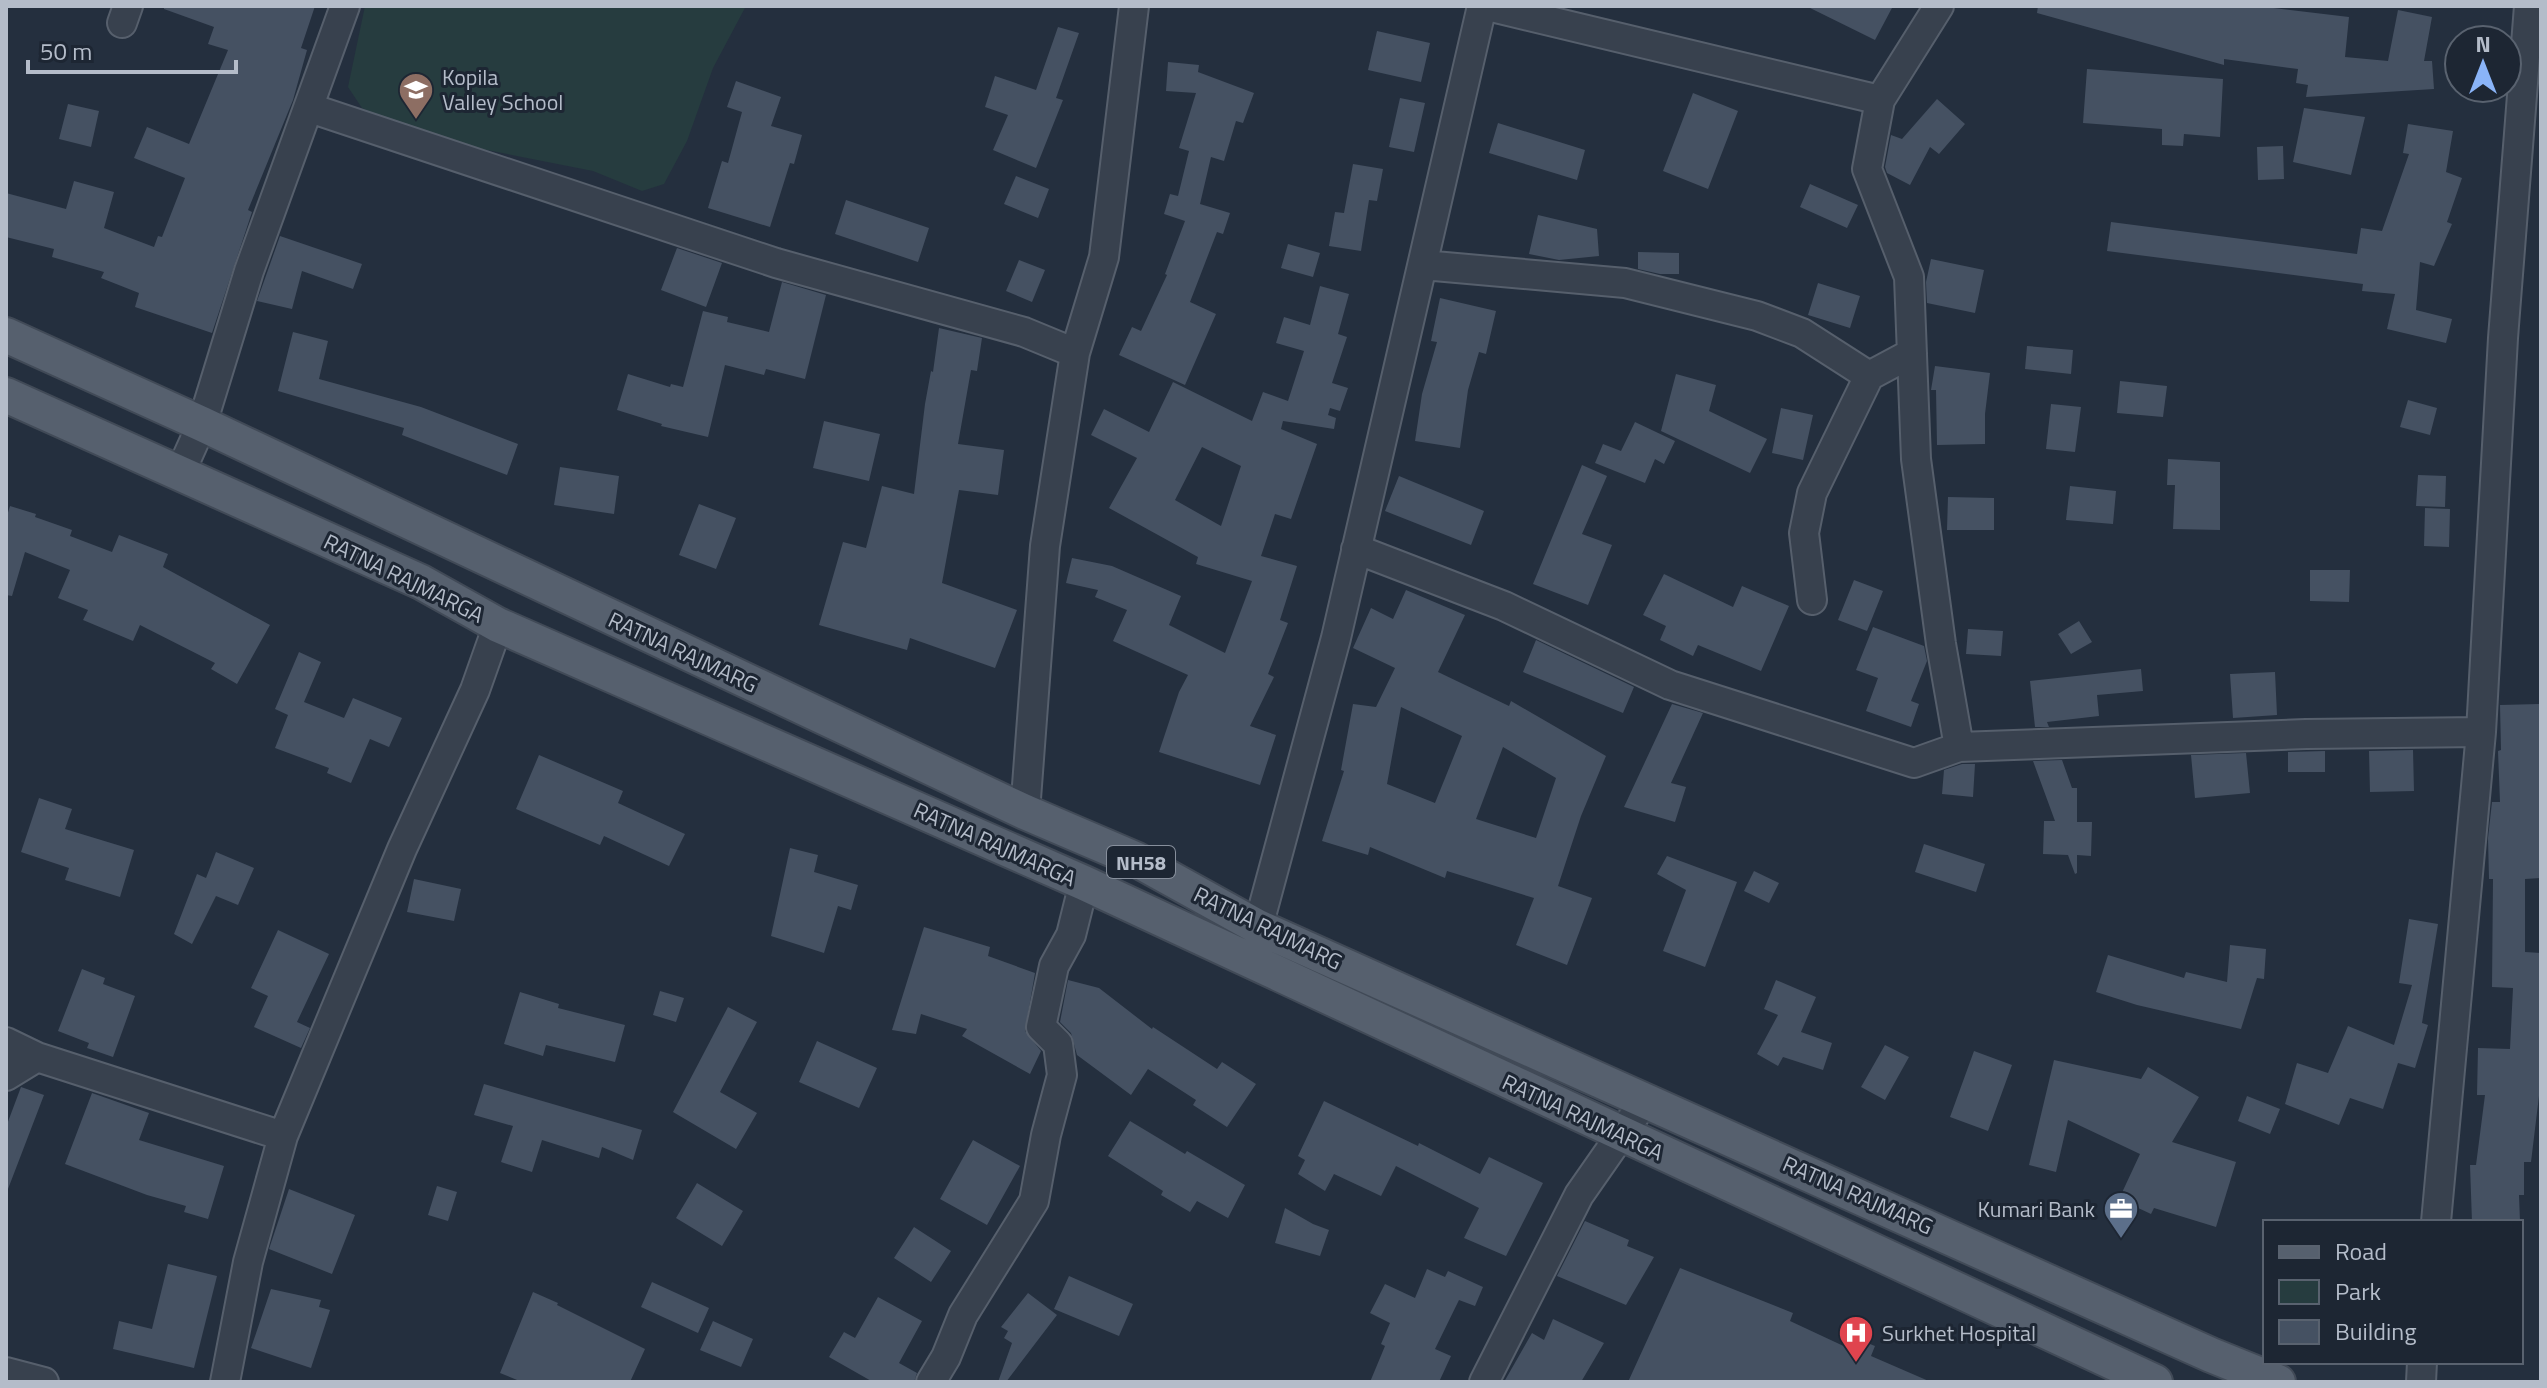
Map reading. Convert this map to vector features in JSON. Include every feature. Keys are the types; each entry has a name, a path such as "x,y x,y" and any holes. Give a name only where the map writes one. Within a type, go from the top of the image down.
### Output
{"main road":[{"name":"RATNA RAJMARG","path":"6,335 202,424 1025,812 1137,860 1258,927 2278,1382"},
{"name":"RATNA RAJMARGA","path":"6,395 421,582 498,625 1084,883 2155,1382"},
{"path":"1121,901 1137,860"}],"street":[{"path":"180,473 202,424 249,271 345,6"},
{"path":"1025,812 1045,546 1075,353 1104,257 1134,6"},
{"path":"1258,927 1336,638 1485,6 1880,100"},
{"path":"1939,6 1880,100 1867,169 1909,277 1916,459 1941,644 1959,747"},
{"path":"2436,1220 2481,732 2503,338 2529,6"},
{"path":"310,108 776,263 1024,332 1075,353"},
{"path":"1423,265 1625,283 1757,316 1802,333 1869,376"},
{"path":"1812,600 1804,533 1812,493 1869,376 1912,353"},
{"path":"1356,549 1504,606 1685,690 1914,763 1959,747 2306,734 2481,732"},
{"path":"225,1382 248,1262 283,1136 396,864 475,690 498,625"},
{"path":"931,1382 963,1315 1034,1201 1046,1135 1062,1075 1058,1044 1041,1027 1054,966 1071,935 1084,883"},
{"path":"6,1042 37,1057 283,1136"},
{"path":"6,1076 37,1057"},
{"path":"1484,1382 1579,1195 1646,1099"},
{"path":"6,1372 44,1382"}],"green space":[{"path":"365,6 746,6 713,68 687,141 664,184 642,191 593,171 426,138 362,108 348,87"}],"building":[{"path":"164,6 315,6 301,48 307,50 293,100 248,210 252,212 212,333 135,307 139,293 101,278 104,272 52,257 54,249 6,237 6,193 66,209 74,181 114,192 104,228 154,247 158,236 162,237 185,178 134,158 147,127 189,144 228,50 208,44 214,27 164,9"},
{"path":"1806,6 1893,6 1875,40"},
{"path":"2038,6 2257,6 2349,17 2345,57 2388,61 2398,10 2432,17 2424,61 2432,61 2434,89 2306,97 2308,85 2296,83 2298,69 2224,59 2224,65 2037,13"},
{"path":"1058,27 1079,33 1056,98 1063,100 1036,168 993,150 1008,115 985,107 995,76 1036,90"},
{"path":"1377,31 1430,43 1421,82 1368,70"},
{"path":"1168,62 1199,65 1198,72 1254,93 1243,123 1236,121 1224,161 1211,157 1200,204 1230,213 1223,234 1217,232 1190,302 1216,314 1185,385 1119,355 1132,327 1141,331 1167,275 1185,221 1164,214 1170,194 1178,196 1189,151 1179,148 1196,93 1166,91"},
{"path":"2087,69 2223,79 2220,137 2184,134 2183,146 2162,145 2162,129 2083,123"},
{"path":"736,81 781,97 771,126 802,135 770,227 708,208 722,161 728,163 742,112 727,107"},
{"path":"1693,93 1738,111 1708,189 1663,171"},
{"path":"1400,98 1425,103 1414,152 1389,147"},
{"path":"1937,99 1965,124 1939,154 1930,147 1910,185 1887,173 1885,167 1891,135 1902,139"},
{"path":"68,104 99,111 91,147 59,139"},
{"path":"2304,108 2365,117 2351,175 2293,162"},
{"path":"1498,123 1585,150 1577,180 1489,153"},
{"path":"2408,124 2453,131 2446,172 2462,178 2447,222 2452,224 2434,266 2420,262 2416,310 2452,319 2446,343 2387,329 2395,294 2362,291 2363,284 2107,251 2111,222 2357,254 2361,228 2382,231 2409,154 2403,153"},
{"path":"2283,146 2284,179 2258,180 2257,147"},
{"path":"1353,164 1383,169 1377,201 1369,200 1361,251 1329,246 1335,212 1344,213"},
{"path":"1016,176 1049,189 1038,218 1004,204"},
{"path":"1810,184 1858,205 1847,228 1800,207"},
{"path":"846,200 929,228 918,262 835,234"},
{"path":"1538,215 1597,229 1599,256 1559,260 1529,254"},
{"path":"280,236 362,264 353,289 302,271 292,309 257,301"},
{"path":"1288,244 1320,253 1313,277 1281,268"},
{"path":"677,248 722,263 706,307 661,290"},
{"path":"1638,252 1679,253 1679,274 1638,269"},
{"path":"1931,259 1984,270 1975,313 1927,303 1926,282"},
{"path":"1019,260 1045,270 1032,302 1006,291"},
{"path":"782,282 826,295 805,379 766,369 764,375 725,365 708,437 661,426 617,410 628,374 670,387 671,384 683,387 703,311 728,317 727,322 769,332"},
{"path":"1818,283 1860,296 1850,328 1808,315"},
{"path":"1320,286 1349,294 1338,334 1347,337 1332,383 1348,388 1340,411 1330,408 1328,415 1336,418 1334,429 1283,421 1281,429 1317,444 1291,519 1275,514 1261,556 1297,566 1280,620 1288,623 1268,674 1274,677 1250,726 1276,735 1260,785 1159,752 1179,692 1188,675 1113,641 1127,610 1095,597 1098,590 1066,583 1072,558 1112,566 1181,596 1169,625 1225,653 1252,581 1196,564 1198,557 1109,508 1137,458 1091,435 1104,409 1149,432 1173,382 1252,421 1263,392 1288,401 1304,351 1276,343 1284,317 1310,325","holes":["1202,447 1241,466 1221,526 1175,500"]},
{"path":"1440,298 1496,311 1486,354 1479,352 1468,390 1460,448 1415,441 1422,394 1437,342 1431,341"},
{"path":"939,328 982,338 977,371 971,370 958,444 1004,450 998,495 959,490 942,583 1017,610 995,668 910,638 907,650 819,625 843,542 866,548 882,486 914,494 925,404"},
{"path":"293,332 328,341 319,379 421,407 518,444 507,475 402,435 404,428 278,391"},
{"path":"2027,346 2073,350 2071,374 2025,369"},
{"path":"1935,366 1990,373 1985,444 1937,445 1936,390 1931,390"},
{"path":"1676,374 1716,385 1709,411 1767,439 1750,473 1661,431"},
{"path":"2120,381 2167,386 2163,417 2117,413"},
{"path":"2408,400 2437,408 2430,435 2400,427"},
{"path":"2051,404 2081,407 2075,452 2046,449"},
{"path":"1781,408 1813,415 1803,460 1772,453"},
{"path":"824,421 880,434 869,481 813,468"},
{"path":"1635,422 1675,441 1664,464 1655,459 1645,483 1595,463 1603,444 1621,451"},
{"path":"2168,459 2220,462 2220,530 2173,529 2175,485 2167,485"},
{"path":"1582,465 1607,476 1582,534 1612,545 1588,605 1533,584"},
{"path":"560,467 619,476 614,514 554,505"},
{"path":"2418,475 2446,476 2445,507 2416,506"},
{"path":"1399,476 1484,511 1471,545 1385,511"},
{"path":"2070,486 2116,491 2113,524 2066,520"},
{"path":"1948,497 1994,498 1994,530 1947,530"},
{"path":"699,504 736,518 716,569 679,555"},
{"path":"10,506 72,530 70,536 112,552 119,535 168,554 163,567 270,625 237,684 211,669 215,663 140,625 133,641 83,620 88,610 58,598 70,570 25,552 12,596 6,595 6,519"},
{"path":"2425,508 2450,509 2449,547 2424,546"},
{"path":"2310,570 2350,570 2349,602 2310,601"},
{"path":"1664,574 1733,607 1742,586 1789,606 1761,671 1698,645 1693,656 1660,640 1666,626 1643,615"},
{"path":"1854,580 1883,591 1867,631 1838,620"},
{"path":"1406,590 1465,615 1438,672 1509,706 1511,701 1606,756 1581,816 1558,886 1592,898 1567,965 1516,945 1534,898 1447,871 1445,878 1370,847 1368,855 1322,841 1344,771 1341,770 1353,704 1376,707 1395,668 1353,648 1371,608 1393,619","holes":["1401,707 1462,736 1435,803 1387,784","1503,747 1556,778 1536,838 1476,819"]},
{"path":"2079,621 2092,642 2071,654 2058,634"},
{"path":"1873,627 1924,646 1927,661 1911,701 1919,704 1911,727 1866,711 1878,678 1856,670"},
{"path":"1968,629 2003,631 2001,656 1966,654"},
{"path":"1536,640 1634,687 1623,713 1523,672"},
{"path":"299,652 321,662 304,702 344,718 353,698 402,718 389,747 370,739 351,783 327,773 329,768 275,748 288,715 275,709"},
{"path":"2141,669 2143,691 2097,695 2099,716 2047,722 2049,727 2035,727 2030,681"},
{"path":"2275,672 2277,715 2233,718 2230,674"},
{"path":"1672,704 1703,713 1671,783 1686,787 1675,822 1624,807"},
{"path":"2539,704 2541,878 2525,879 2525,952 2541,953 2539,1096 2531,1162 2524,1162 2524,1195 2519,1195 2520,1220 2472,1220 2470,1165 2476,1165 2485,1095 2477,1095 2478,1048 2510,1049 2513,988 2492,987 2493,879 2489,879 2488,838 2492,802 2500,802 2500,705"},
{"path":"2413,750 2414,791 2370,792 2369,751"},
{"path":"2325,751 2325,772 2288,772 2288,752"},
{"path":"2246,753 2250,793 2195,798 2191,755"},
{"path":"539,755 623,791 618,803 685,834 669,866 604,836 600,845 516,809"},
{"path":"2062,760 2072,788 2077,788 2077,822 2092,822 2091,856 2077,855 2075,874 2068,855 2043,854 2044,821 2055,821 2033,761"},
{"path":"1962,764 1975,764 1973,797 1942,794 1944,770"},
{"path":"39,798 72,809 65,829 134,850 120,897 65,880 69,868 21,852"},
{"path":"1924,844 1985,864 1976,892 1915,872"},
{"path":"790,848 818,855 814,872 858,885 851,910 838,906 824,953 771,936"},
{"path":"216,852 254,868 238,905 216,896 192,944 174,934 197,874 206,878"},
{"path":"1667,856 1737,882 1705,967 1663,951 1686,890 1657,874"},
{"path":"1754,871 1779,883 1769,903 1744,891"},
{"path":"414,879 461,889 454,921 407,912"},
{"path":"2409,919 2438,924 2422,1023 2428,1025 2415,1068 2398,1063 2383,1109 2350,1098 2339,1125 2285,1104 2297,1063 2328,1073 2348,1026 2394,1045 2412,985 2399,983"},
{"path":"924,927 990,947 988,956 1035,973 1025,1031 1041,1051 1030,1074 962,1036 967,1029 921,1014 916,1034 892,1030"},
{"path":"278,930 329,954 297,1022 310,1028 301,1048 254,1027 268,996 251,988"},
{"path":"2230,945 2266,949 2264,979 2257,978 2241,1029 2137,1005 2096,992 2108,955 2184,978 2186,972 2227,982"},
{"path":"82,969 105,978 103,984 135,996 113,1057 87,1048 89,1043 58,1031"},
{"path":"1068,980 1099,988 1152,1029 1217,1069 1222,1062 1256,1084 1227,1127 1193,1105 1196,1100 1148,1069 1131,1095 1077,1055 1071,1033 1060,1022"},
{"path":"1776,980 1816,997 1801,1032 1832,1043 1823,1070 1783,1057 1778,1066 1757,1054 1778,1015 1764,1009"},
{"path":"660,991 684,998 676,1022 653,1015"},
{"path":"520,992 559,1004 558,1008 625,1025 615,1062 546,1045 543,1056 504,1044"},
{"path":"728,1007 757,1022 720,1092 757,1113 736,1149 673,1112"},
{"path":"817,1041 877,1068 859,1108 799,1082"},
{"path":"1885,1045 1909,1057 1885,1100 1861,1087"},
{"path":"1974,1051 2012,1065 1988,1131 1950,1117"},
{"path":"2054,1060 2141,1079 2148,1067 2199,1097 2172,1142 2236,1162 2216,1227 2154,1208 2151,1214 2119,1199 2140,1154 2068,1120 2056,1172 2029,1165"},
{"path":"484,1084 642,1130 633,1160 602,1147 599,1158 542,1140 532,1172 501,1162 513,1126 474,1115"},
{"path":"21,1087 44,1095 6,1189 6,1127"},
{"path":"92,1093 149,1113 139,1140 224,1166 208,1219 184,1212 186,1206 65,1164"},
{"path":"2247,1096 2280,1109 2270,1134 2238,1121"},
{"path":"1324,1101 1480,1174 1489,1157 1543,1183 1506,1256 1464,1238 1479,1208 1396,1166 1381,1196 1334,1174 1325,1191 1298,1174 1305,1160 1298,1156"},
{"path":"1130,1121 1245,1185 1228,1218 1197,1201 1190,1212 1108,1156"},
{"path":"973,1140 1020,1166 987,1225 940,1199"},
{"path":"697,1183 743,1211 722,1246 676,1218"},
{"path":"437,1186 457,1192 448,1221 428,1215"},
{"path":"289,1189 355,1215 332,1274 269,1249"},
{"path":"1285,1208 1329,1230 1320,1256 1275,1243"},
{"path":"1585,1221 1629,1240 1627,1246 1654,1257 1626,1305 1557,1276"},
{"path":"914,1227 951,1251 931,1282 894,1258"},
{"path":"168,1264 217,1276 194,1368 113,1349 119,1321 152,1329"},
{"path":"1680,1268 1793,1313 1790,1321 1850,1349 1855,1338 1875,1346 1871,1356 1931,1382 1628,1382"},
{"path":"1427,1269 1445,1277 1448,1271 1483,1287 1475,1306 1459,1300 1435,1349 1451,1356 1439,1382 1370,1382 1385,1346 1381,1344 1390,1323 1370,1313 1385,1284 1415,1298"},
{"path":"1069,1276 1133,1304 1119,1336 1054,1309"},
{"path":"652,1282 709,1308 698,1333 641,1307"},
{"path":"271,1289 321,1300 319,1307 330,1310 311,1368 251,1348"},
{"path":"533,1292 645,1349 630,1382 522,1382 500,1373"},
{"path":"1028,1293 1057,1315 1006,1382 998,1382 1012,1343 1004,1338 1008,1331 1001,1327"},
{"path":"878,1297 922,1321 899,1363 917,1373 914,1382 873,1382 829,1357 844,1332 855,1338"},
{"path":"1553,1319 1604,1343 1581,1382 1504,1382 1532,1333 1544,1340"},
{"path":"713,1321 753,1339 741,1367 700,1350"}],"place":[{"name":"Kopila Valley School","path":"416,121"},
{"name":"Kumari Bank","path":"2121,1240"},
{"name":"Surkhet Hospital","path":"1856,1364"}]}
